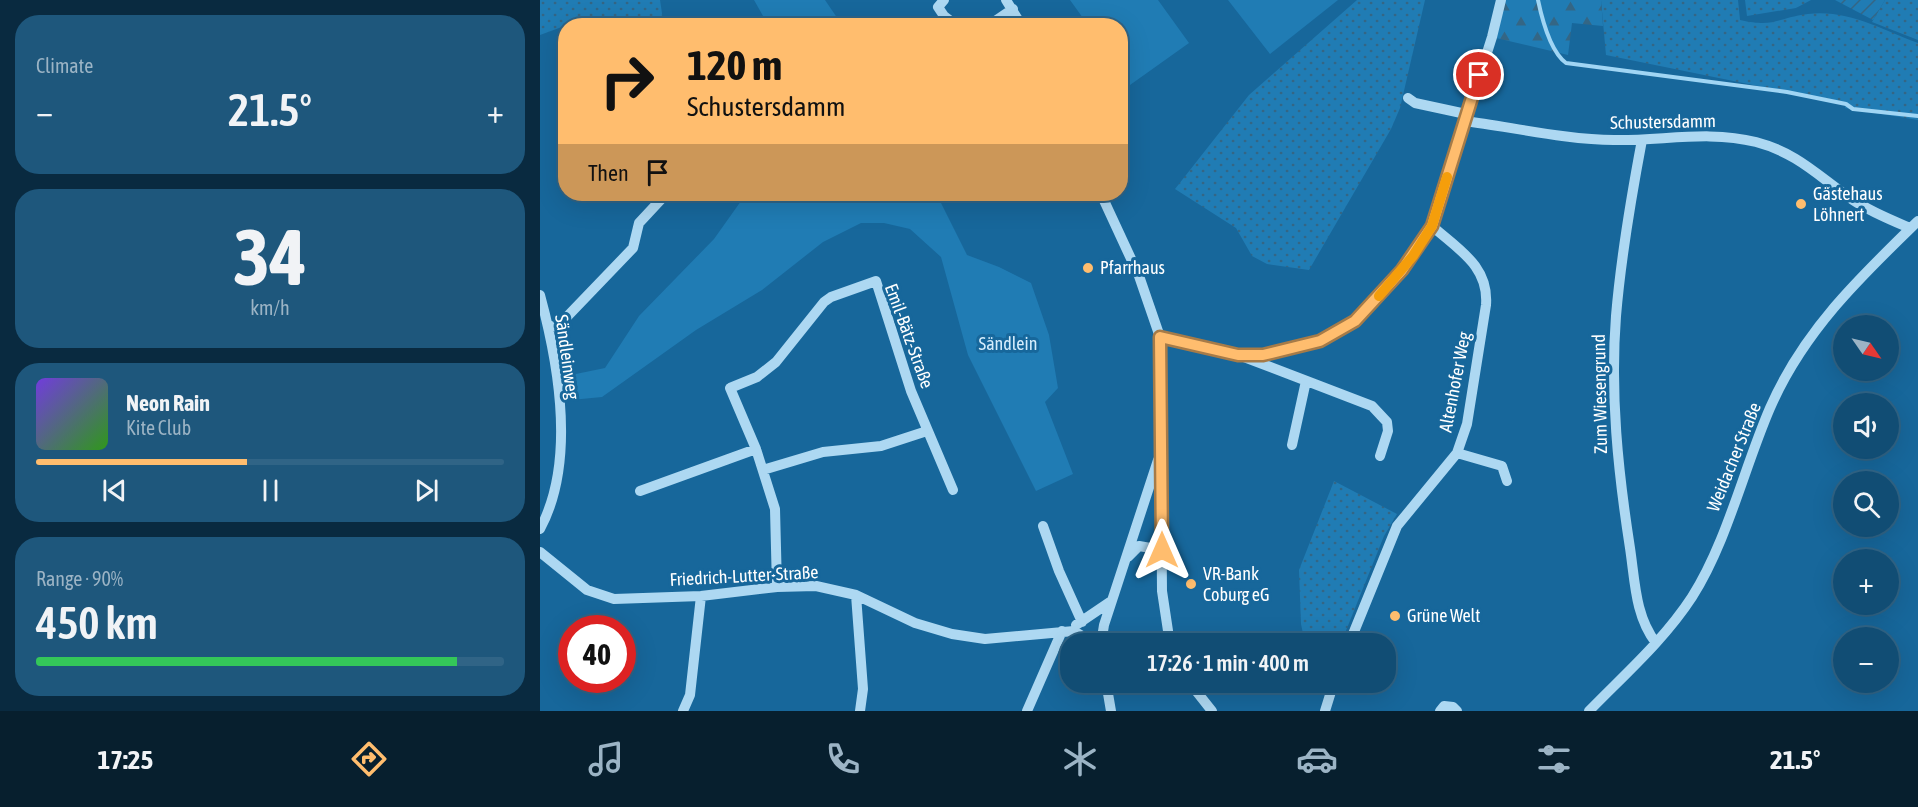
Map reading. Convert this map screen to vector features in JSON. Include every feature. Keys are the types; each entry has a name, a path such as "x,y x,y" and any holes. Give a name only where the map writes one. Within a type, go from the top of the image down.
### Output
{"street":[{"path":"1238,355 1292,350 1336,333 1372,305 1402,270 1432,226 1501,0"},
{"path":"941,4 947,18"},
{"path":"996,18 1009,4 1017,18"},
{"name":"Schustersdamm","path":"1408,99 1466,118 1611,140 1691,136 1722,137 1766,145 1805,163 1871,211 1915,226"},
{"name":"Zum Wiesengrund","path":"1642,140 1626,229 1616,316 1615,411 1622,497 1641,619 1656,643"},
{"path":"549,328 560,324 633,248 639,223 659,201"},
{"path":"1104,201 1139,276 1160,337 1162,591 1168,633"},
{"name":"Altenhofer Weg","path":"1353,633 1397,526 1457,453 1467,424 1486,306 1486,286 1474,264 1432,226"},
{"name":"Weidacher Straße","path":"1589,711 1671,628 1701,581 1770,408 1796,358 1825,316 1849,289 1915,226"},
{"name":"Emil-Bätz-Straße","path":"777,587 775,509 756,449 730,388 757,377 776,362 824,302 831,297 876,281 898,354 952,490"},
{"name":"Sändleinweg","path":"540,295 549,328 556,378 560,464 558,484 549,512 540,529"},
{"path":"1160,337 1238,355 1372,406 1388,422 1388,431 1380,456"},
{"path":"1292,445 1306,381"},
{"path":"763,470 823,452 881,446 927,431"},
{"path":"1104,633 1112,600 1161,448"},
{"path":"640,492 756,449"},
{"path":"1457,453 1502,466 1508,481"},
{"path":"1042,526 1082,622"},
{"path":"1125,562 1137,547 1162,550"},
{"name":"Friedrich-Lutter-Straße","path":"540,552 574,582 601,596 627,599 701,596 777,587 816,586 856,596 915,622 952,634 985,639 1062,631 1080,633"},
{"path":"683,711 690,695 701,596"},
{"path":"856,596 863,689 860,711"},
{"name":"Friedrich-Lutter-Straße","path":"1062,631 1082,622 1112,600"},
{"path":"1027,711 1062,631"},
{"path":"1108,693 1111,711"},
{"path":"1198,693 1212,711"},
{"path":"1325,711 1331,693"},
{"path":"1440,711 1444,706 1448,706 1457,711"}],"green space":[{"path":"540,0 660,0 663,18 558,18 558,28 540,35"},
{"path":"754,0 825,0 837,18 764,18"},
{"path":"1070,0 1158,0 1189,43 1130,85 1128,82 1128,18 1083,18"},
{"path":"1228,0 1338,0 1270,54"},
{"path":"1357,0 1425,0 1400,108 1391,129 1309,270 1267,264 1252,256 1236,228 1175,189 1249,95"},
{"path":"1504,0 1601,0 1603,26 1572,23 1568,55 1496,38"},
{"path":"1601,0 1738,0 1740,20 1769,23 1822,13 1851,18 1878,27 1918,43 1918,120 1845,108 1846,104 1606,55"},
{"path":"1745,0 1811,0 1796,8 1747,16"},
{"path":"1835,0 1885,0 1873,20"},
{"path":"1885,0 1918,0 1918,40 1872,22"},
{"name":"Sändlein","path":"741,201 940,201 967,255 999,267 1031,283 1049,335 1058,388 1045,402 1073,474 1036,491 968,355 941,257 910,229 884,223 861,223 823,242 762,290 696,330 602,397 571,400 571,375 605,368 639,316 714,239"},
{"path":"1334,481 1397,514 1384,536 1345,633 1303,633 1299,570"}],"waterway":[{"path":"1538,0 1551,43 1566,63 1787,92 1846,104 1853,109 1918,116"}],"slow traffic":[{"path":"1379,296 1413,256 1432,226 1447,177"}],"place":[{"name":"Gästehaus Löhnert","path":"1801,204"},
{"name":"Pfarrhaus","path":"1088,268"},
{"name":"VR-Bank Coburg eG","path":"1191,584"},
{"name":"Grüne Welt","path":"1395,616"}],"route":[{"path":"1162,550 1160,337 1238,355 1263,355 1292,350 1320,341 1355,321 1402,270 1432,226 1479,75"}]}
